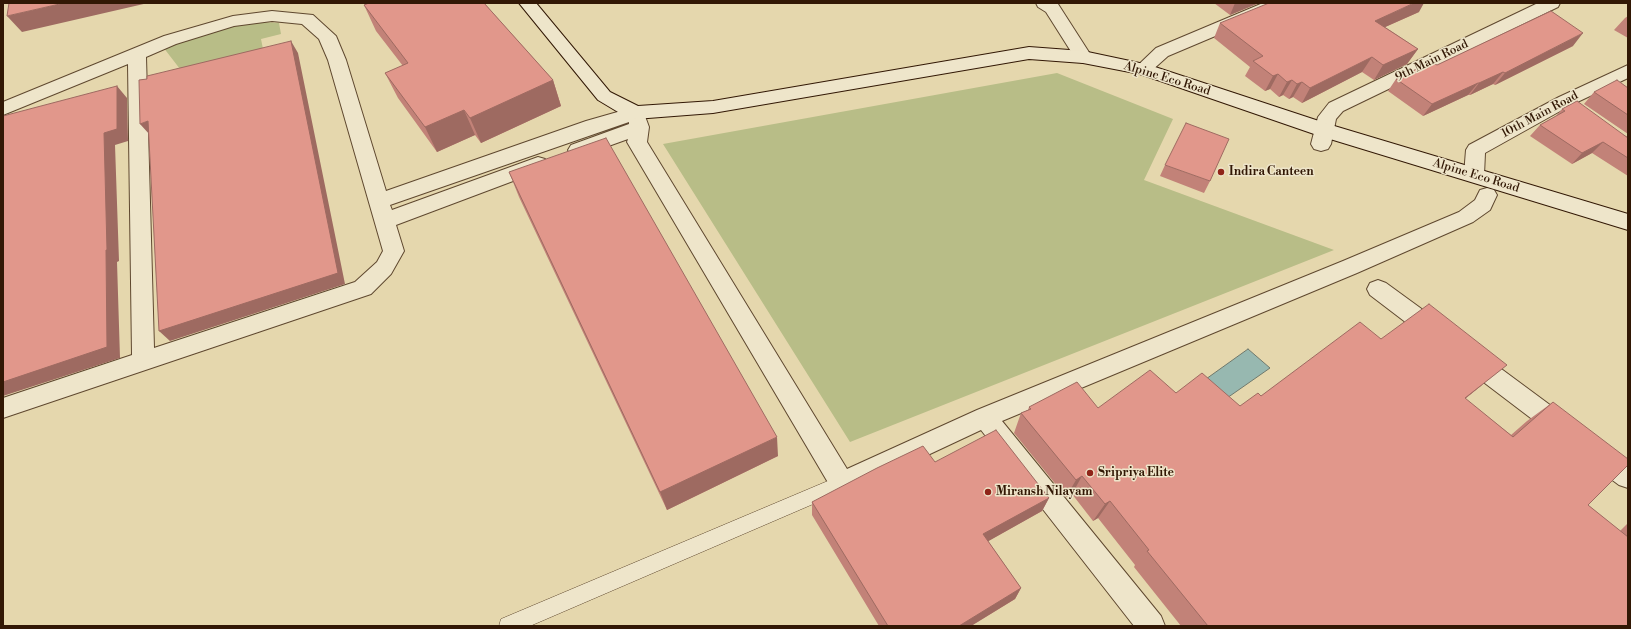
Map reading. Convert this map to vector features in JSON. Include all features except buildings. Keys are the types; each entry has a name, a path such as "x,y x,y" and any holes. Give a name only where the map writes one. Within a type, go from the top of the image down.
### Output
{"street":[{"path":"527,3 604,96 638,120"},
{"path":"1044,3 1052,8 1083,57"},
{"path":"1143,69 1162,52 1278,3"},
{"name":"9th Main Road","path":"1323,137 1327,117 1336,107 1552,3"},
{"path":"3,109 137,55 170,40 233,21 272,16 307,19 327,36 337,60 394,251 384,268 363,288 3,408"},
{"path":"382,211 638,120 1029,53 1083,57 1113,63"},
{"path":"137,55 143,362"},
{"name":"Alpine Eco Road","path":"1113,63 1143,69 1323,137 1486,195 1628,236"},
{"name":"Alpine Eco Road","path":"1113,63 1125,75 1295,136 1323,137 1474,175 1628,222"},
{"name":"10th Main Road","path":"1474,175 1476,150 1564,101 1628,71"},
{"path":"1564,101 1584,114"},
{"path":"638,120 637,142 842,483 985,417 1350,267 1466,217 1483,205 1486,195"},
{"path":"1378,289 1628,477"},
{"path":"985,417 1151,626"}],"lane":[{"path":"508,626 842,483"}],"green space":[{"path":"248,21 279,23 281,34 261,39 263,49 180,69 163,47"},
{"path":"1057,73 1173,119 1144,180 1334,250 850,442 663,144"}],"water":[{"path":"1248,349 1270,368 1227,398 1206,379"}],"place":[{"name":"Indira Canteen","path":"1221,172"},
{"name":"Sripriya Elite","path":"1090,473"},
{"name":"Miransh Nilayam","path":"988,492"}]}
